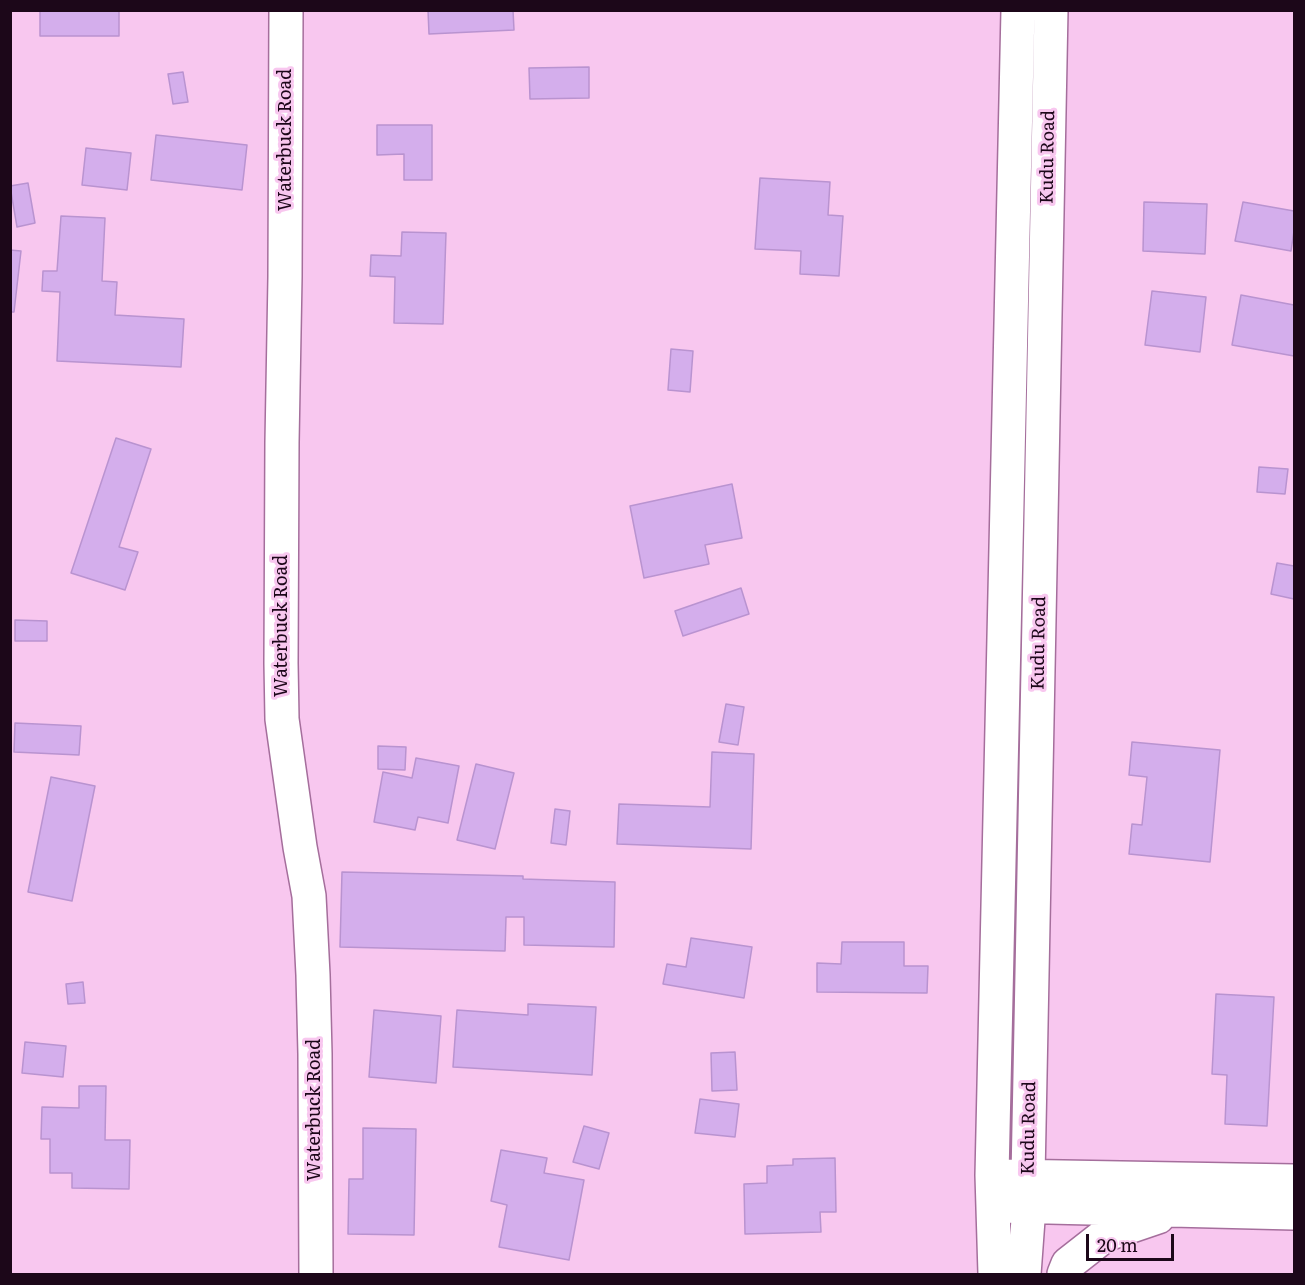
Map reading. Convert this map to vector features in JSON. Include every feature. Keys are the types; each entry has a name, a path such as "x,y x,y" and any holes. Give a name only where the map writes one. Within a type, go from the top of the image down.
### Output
{"main road":[{"name":"Waterbuck Road","path":"286,10 282,719 309,896 312,941 316,1275"},
{"name":"Kudu Road","path":"995,1275 992,1190 1018,10"},
{"name":"Kudu Road","path":"1024,1275 1028,1191 1051,10"},
{"path":"992,1190 1028,1191 1294,1181"},
{"path":"1028,1191 1180,1210 1294,1213"},
{"path":"1064,1275 1068,1264 1105,1235 1180,1210"}],"building":[{"path":"40,10 119,10 119,36 40,36"},
{"path":"428,10 513,10 514,30 429,34"},
{"path":"589,67 589,98 530,99 529,68"},
{"path":"183,72 188,102 173,104 168,74"},
{"path":"377,125 432,125 432,180 404,180 404,154 377,155"},
{"path":"156,135 247,145 242,190 151,180"},
{"path":"86,148 131,153 127,190 82,185"},
{"path":"760,178 830,182 828,215 843,216 839,276 800,274 801,251 755,249"},
{"path":"28,183 35,223 17,227 10,186"},
{"path":"1144,202 1207,204 1205,254 1143,251"},
{"path":"1243,202 1294,211 1291,251 1235,241"},
{"path":"61,216 105,218 102,281 117,282 115,315 184,319 181,367 57,361 60,292 42,291 43,271 57,271"},
{"path":"402,232 446,233 443,324 394,323 395,277 370,276 371,255 401,256"},
{"path":"10,250 21,251 14,312 10,312"},
{"path":"1152,291 1206,297 1200,352 1145,345"},
{"path":"1241,295 1294,305 1294,356 1232,345"},
{"path":"671,349 693,351 690,392 668,390"},
{"path":"116,438 151,449 119,547 138,552 125,590 71,573"},
{"path":"1259,467 1288,469 1285,494 1257,492"},
{"path":"732,484 742,538 705,545 709,564 644,578 630,506"},
{"path":"1277,563 1294,566 1294,599 1271,594"},
{"path":"741,588 749,614 683,636 675,611"},
{"path":"15,620 47,621 47,641 15,641"},
{"path":"726,704 744,707 738,745 719,742"},
{"path":"15,723 81,726 79,755 14,752"},
{"path":"1132,742 1220,750 1210,862 1129,854 1132,824 1142,825 1147,777 1129,775"},
{"path":"378,746 406,747 405,770 378,769"},
{"path":"712,752 754,754 751,849 617,844 619,804 710,807"},
{"path":"416,758 459,766 448,823 418,817 415,830 374,822 383,772 412,778"},
{"path":"476,764 514,773 495,849 457,840"},
{"path":"51,777 95,786 72,901 28,892"},
{"path":"555,809 570,811 566,845 551,843"},
{"path":"342,872 523,876 523,879 615,882 614,947 524,945 524,917 506,917 505,951 340,947"},
{"path":"691,938 752,947 744,998 663,984 667,964 686,967"},
{"path":"842,942 904,942 904,966 928,966 927,993 817,992 817,963 841,964"},
{"path":"83,982 85,1003 68,1004 66,984"},
{"path":"1216,994 1274,997 1267,1126 1225,1124 1227,1075 1212,1074"},
{"path":"528,1004 596,1007 592,1075 453,1067 457,1010 528,1015"},
{"path":"374,1010 441,1016 436,1083 369,1077"},
{"path":"25,1042 66,1046 63,1077 22,1073"},
{"path":"735,1052 737,1090 712,1091 711,1053"},
{"path":"79,1086 106,1086 105,1140 130,1140 129,1189 72,1188 72,1173 50,1173 50,1139 41,1139 42,1107 79,1108"},
{"path":"700,1099 739,1104 735,1137 695,1133"},
{"path":"584,1126 609,1133 599,1169 573,1162"},
{"path":"363,1128 416,1129 414,1235 348,1234 349,1179 363,1179"},
{"path":"501,1150 547,1158 544,1173 584,1180 569,1260 499,1247 507,1205 491,1201"},
{"path":"835,1158 836,1212 820,1212 821,1232 745,1234 744,1184 767,1183 767,1166 793,1165 793,1159"}]}
